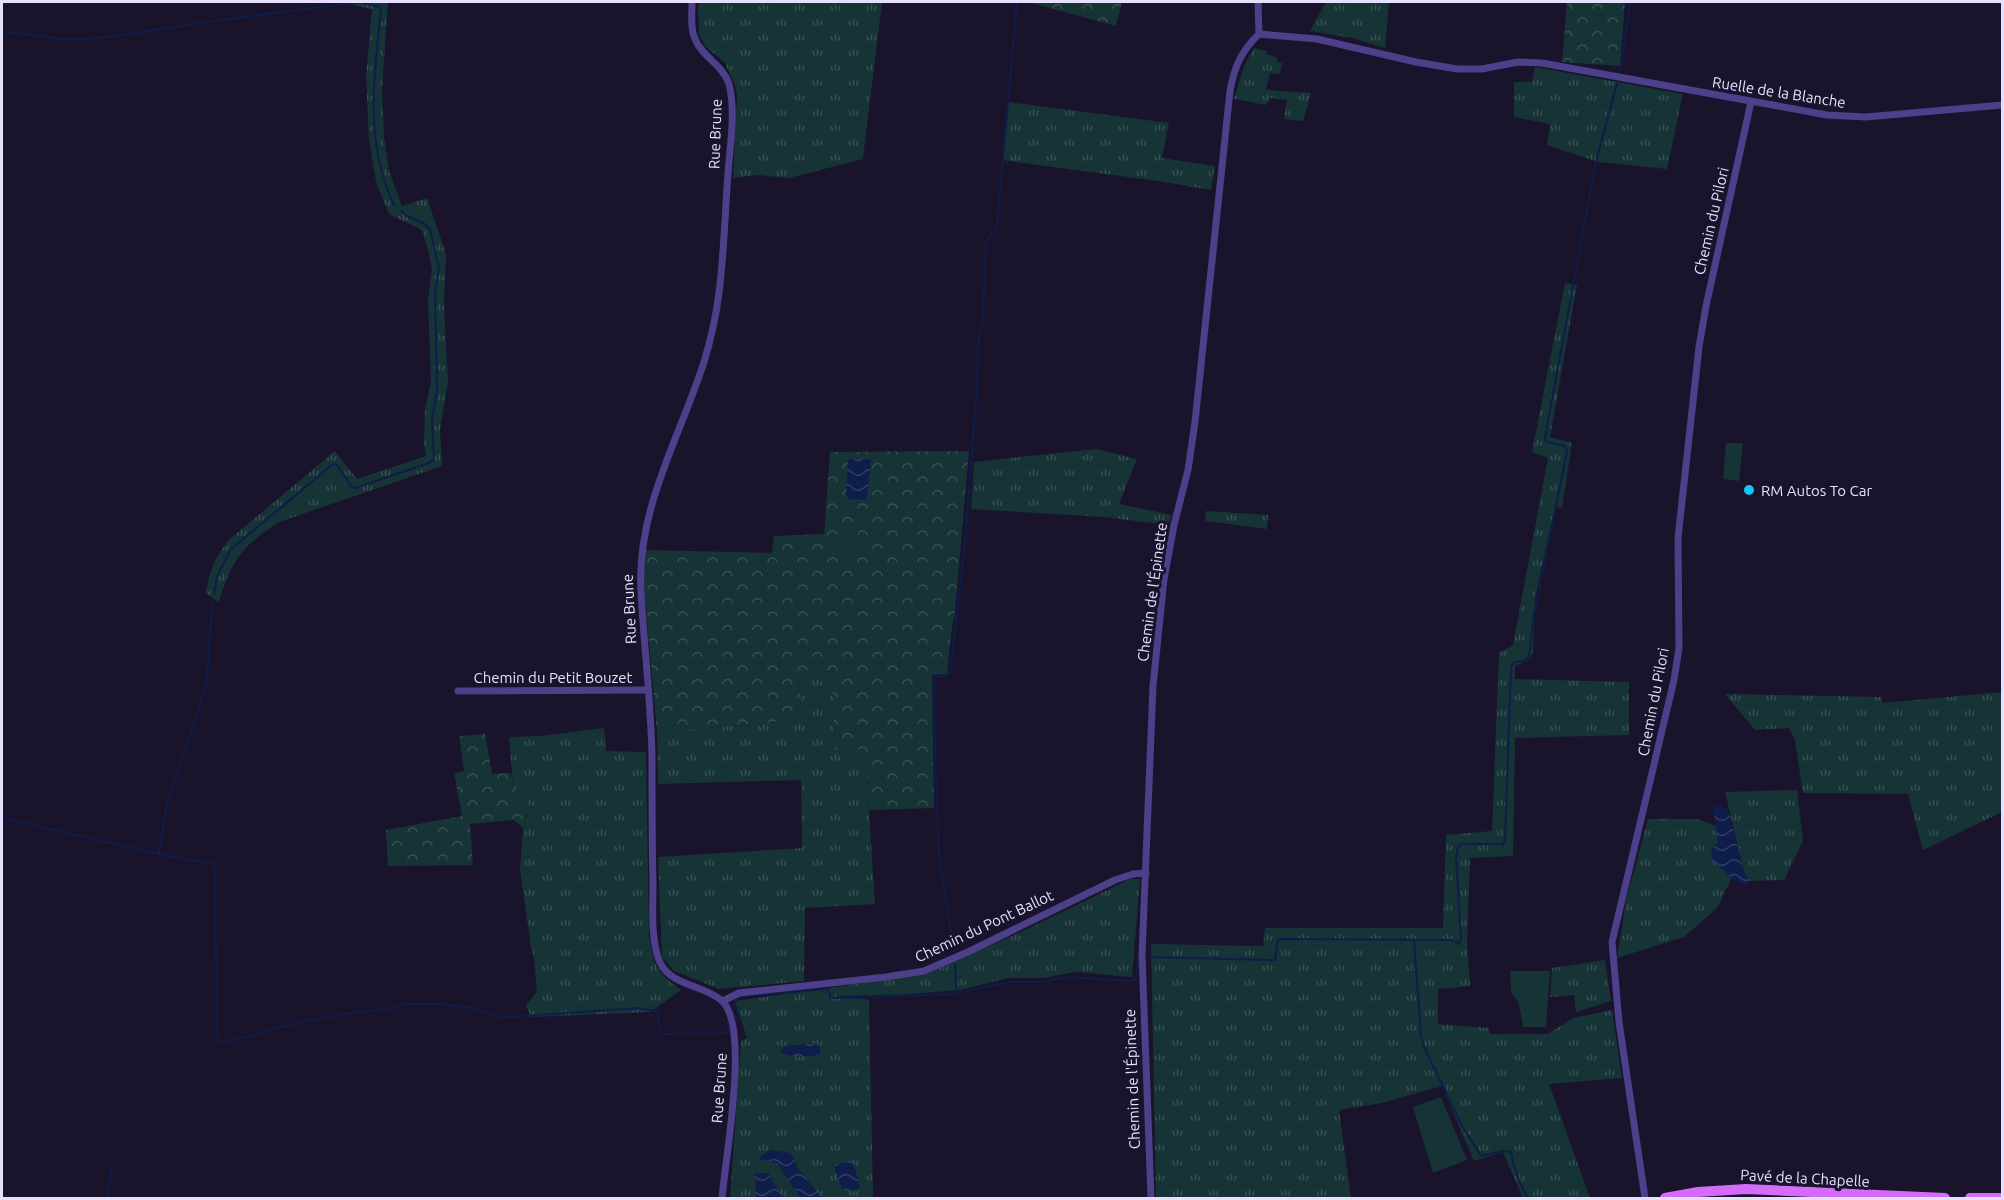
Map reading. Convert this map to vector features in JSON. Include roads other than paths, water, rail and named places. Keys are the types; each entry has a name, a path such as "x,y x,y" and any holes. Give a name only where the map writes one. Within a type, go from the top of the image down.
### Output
{"main road":[{"name":"Pavé de la Chapelle","path":"1665,1198 1705,1191 1746,1189 1945,1198"},
{"path":"1970,1198 2002,1198"}],"street":[{"name":"Rue Brune","path":"692,2 692,28 696,42 718,66 728,84 731,108 721,272 714,323 703,365 664,467 642,547 640,591 651,731 653,907 657,953 662,966 675,979 723,1001 733,1020 734,1084 722,1198"},
{"path":"1258,2 1259,34"},
{"name":"Ruelle de la Blanche","path":"1259,34 1326,40 1416,62 1457,69 1476,70 1507,63 1526,62 1569,67 1812,113 1859,117 2002,105"},
{"name":"Chemin de l'Épinette","path":"1151,1198 1142,955 1153,686 1164,579 1174,525 1188,470 1195,422 1230,91 1233,74 1242,53 1259,34"},
{"name":"Chemin du Pilori","path":"1645,1198 1619,1022 1612,942 1674,680 1679,638 1678,538 1699,347 1751,102"},
{"name":"Chemin du Petit Bouzet","path":"458,691 648,690"},
{"name":"Chemin du Pont Ballot","path":"723,1001 739,993 924,971 1115,880 1133,874 1146,873"}],"water":[{"path":"860,458 871,460 867,498 848,499 846,495 848,460"},
{"path":"1713,804 1728,809 1744,872 1750,881 1746,885 1731,879 1713,862 1711,850 1718,842"},
{"path":"815,1043 820,1047 820,1055 794,1056 780,1052 785,1046"},
{"path":"770,1150 791,1153 798,1168 820,1196 819,1198 800,1197 777,1163 758,1159"},
{"path":"853,1162 860,1187 852,1192 842,1189 834,1167 836,1164"},
{"path":"755,1173 769,1173 784,1198 756,1198"}],"waterway":[{"path":"360,2 380,7 374,86 375,135 385,182 394,205"},
{"path":"2,31 68,40 109,37 360,2"},
{"path":"954,951 939,857 934,679 950,673 964,551 977,389 978,343 983,318 986,243 997,225 1017,2"},
{"path":"1620,72 1630,2"},
{"path":"1148,957 1275,960 1278,939 1451,940 1459,943 1461,939 1456,857 1458,847 1462,844 1503,844 1505,840 1511,668 1513,663 1526,660 1529,656 1534,615 1567,452 1565,446 1546,442 1545,437 1597,157 1617,84"},
{"path":"214,594 217,577 230,550 333,464 337,465 355,488 429,463 434,459 432,420 437,390 435,292 439,268 430,229 401,211"},
{"path":"159,854 167,802 207,680 212,604"},
{"path":"2,818 213,864 215,869 219,1042 297,1023 407,1004 441,1004 473,1008 509,1017 639,1008 657,1011 660,1030 664,1034 727,1033 729,1031 727,1020"},
{"path":"1414,940 1421,1036 1424,1047 1461,1124 1481,1156 1503,1151 1511,1152 1517,1176 1528,1198"},
{"path":"735,1018 739,1017 734,1004 742,996 828,989 831,998 954,994 1009,982 1040,982 1068,977 1132,981 1136,979 1138,957"},
{"path":"955,964 957,993"},
{"path":"107,1198 112,1169"}],"place":[{"name":"RM Autos To Car","path":"1749,490"}]}
